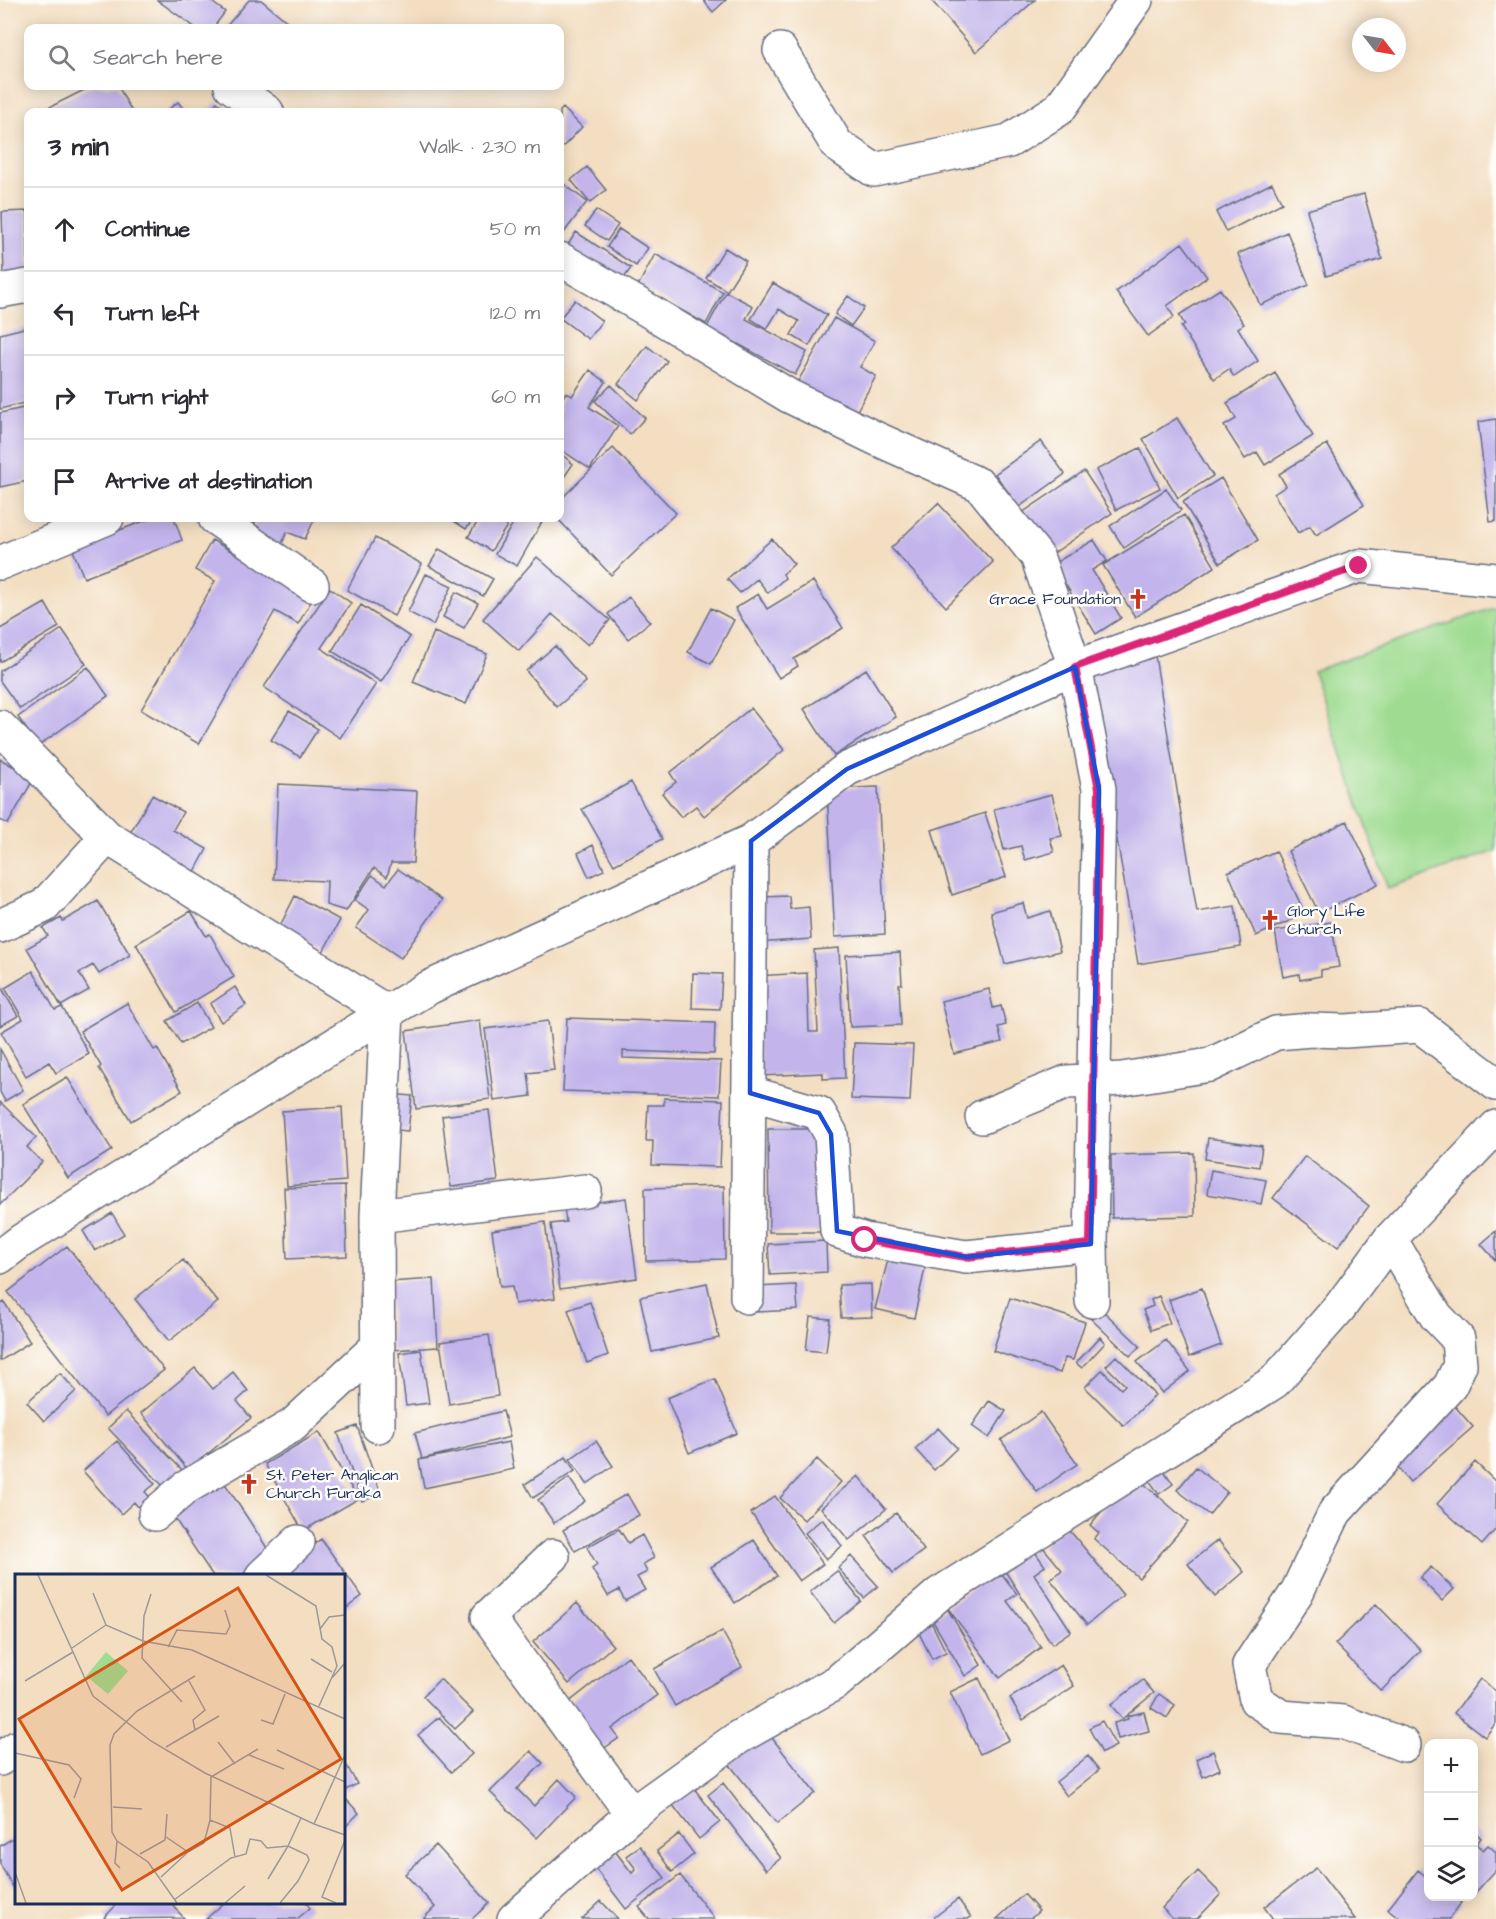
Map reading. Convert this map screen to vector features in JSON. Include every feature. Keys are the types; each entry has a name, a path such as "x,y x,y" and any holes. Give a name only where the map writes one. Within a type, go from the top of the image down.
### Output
{"street":[{"path":"780,50 837,145 874,170 1009,141 1059,109 1136,0"},
{"path":"237,90 261,108"},
{"path":"564,268 641,306 789,396 980,485 1037,556 1075,667 1099,789 1090,1244 1092,1301"},
{"path":"0,291 24,287"},
{"path":"0,563 97,522"},
{"path":"221,522 312,585"},
{"path":"0,1257 21,1241 428,988 751,841 847,769 1075,667 1359,566 1496,580"},
{"path":"0,727 107,837 387,1012"},
{"path":"0,926 44,906 107,837"},
{"path":"747,1297 751,841"},
{"path":"378,1426 377,1216 387,1012"},
{"path":"982,1117 1067,1082 1093,1081 1210,1065 1276,1034 1311,1030 1346,1032 1420,1026 1496,1084"},
{"path":"750,1093 819,1113 831,1134 837,1231 865,1240 966,1257 1090,1244"},
{"path":"514,1919 632,1814 738,1737 837,1682 939,1594 1274,1382 1340,1307 1390,1239 1496,1127"},
{"path":"377,1216 585,1191"},
{"path":"1390,1239 1436,1316 1458,1339 1460,1365 1449,1386 1335,1512 1297,1592 1249,1665 1256,1700 1281,1716 1343,1722 1404,1745"},
{"path":"155,1514 185,1488 293,1425 378,1346"},
{"path":"263,1574 298,1542"},
{"path":"553,1556 488,1617 632,1814"},
{"path":"0,1759 15,1749"}],"highlighted area":[{"path":"1075,667 1099,789 1091,1244 966,1257 837,1231 831,1134 819,1113 750,1093 751,841 847,769"}],"green space":[{"path":"1496,607 1496,851 1388,889 1313,671"}],"building":[{"path":"157,0 209,0 225,12 216,24 190,24"},
{"path":"249,0 261,0 290,24 228,24"},
{"path":"703,0 726,0 713,12"},
{"path":"931,0 1035,0 976,52"},
{"path":"84,90 120,90 130,108 48,108"},
{"path":"178,102 183,108 170,108"},
{"path":"217,102 225,108 212,108"},
{"path":"564,109 582,127 564,146"},
{"path":"587,167 606,190 590,203 571,180"},
{"path":"1272,183 1282,203 1226,232 1216,212"},
{"path":"564,184 587,202 564,233"},
{"path":"1364,194 1382,259 1326,276 1307,210"},
{"path":"596,210 618,225 607,241 585,226"},
{"path":"24,211 24,273 4,274 2,212"},
{"path":"619,229 648,248 636,266 607,247"},
{"path":"576,232 631,268 618,287 564,251"},
{"path":"1287,232 1309,285 1260,305 1238,254"},
{"path":"1182,243 1207,277 1167,306 1174,317 1148,336 1116,292"},
{"path":"725,248 746,261 727,291 706,278"},
{"path":"655,254 723,292 706,324 638,286"},
{"path":"773,283 827,315 809,346 791,335 799,321 779,309 767,329 751,319"},
{"path":"1220,289 1244,324 1238,328 1258,361 1234,377 1229,369 1214,379 1181,327 1185,325 1179,315"},
{"path":"726,292 753,306 746,319 807,352 795,375 707,327"},
{"path":"848,296 864,308 851,326 835,314"},
{"path":"575,300 602,321 588,339 564,321 564,313"},
{"path":"834,318 875,341 860,367 876,376 854,416 797,383"},
{"path":"24,328 24,403 0,409 0,334"},
{"path":"647,346 667,361 638,400 618,384"},
{"path":"590,370 606,382 589,407 618,426 590,469 564,452 564,395 566,392 572,396"},
{"path":"1275,373 1313,436 1265,465 1257,452 1245,459 1224,426 1236,419 1227,403"},
{"path":"611,385 645,418 630,434 595,401"},
{"path":"24,408 24,482 0,487 0,413"},
{"path":"1177,418 1213,476 1178,498 1143,439"},
{"path":"1496,419 1496,521 1490,522 1478,422"},
{"path":"1041,441 1065,474 1019,507 995,474"},
{"path":"1327,444 1364,505 1316,535 1310,526 1298,533 1274,494 1286,486 1279,474"},
{"path":"613,448 676,513 611,575 561,522 564,522 564,496"},
{"path":"1140,448 1160,488 1116,510 1096,470"},
{"path":"564,456 573,464 564,477"},
{"path":"1084,471 1112,513 1051,555 1022,513"},
{"path":"1221,478 1258,540 1220,563 1183,502"},
{"path":"1166,489 1181,510 1124,548 1110,526"},
{"path":"938,503 993,562 946,607 891,548"},
{"path":"1184,515 1215,567 1135,617 1103,565"},
{"path":"141,522 175,522 182,540 84,578 72,548"},
{"path":"255,522 313,522 305,539 287,532 281,546 251,533"},
{"path":"455,522 471,522 466,529"},
{"path":"477,522 509,522 491,551 468,537"},
{"path":"514,522 542,522 517,566 495,554"},
{"path":"375,538 422,564 394,616 347,590"},
{"path":"772,539 794,564 783,574 785,578 768,593 757,579 740,593 727,579"},
{"path":"212,540 313,598 298,624 275,611 199,744 141,710 215,581 195,570"},
{"path":"1094,540 1107,561 1092,570 1121,618 1096,634 1053,564"},
{"path":"439,549 493,579 483,596 429,566"},
{"path":"537,557 610,620 588,645 552,614 519,651 483,619"},
{"path":"426,574 452,586 433,625 408,612"},
{"path":"813,581 843,628 794,659 798,666 779,678 735,608 758,594 767,609"},
{"path":"330,588 351,603 321,648 376,684 340,738 264,687"},
{"path":"456,592 478,603 464,628 443,617"},
{"path":"629,597 650,622 628,639 608,614"},
{"path":"45,603 59,627 0,662 0,629"},
{"path":"361,605 410,637 381,682 332,651"},
{"path":"711,608 734,620 711,664 688,652"},
{"path":"62,629 86,664 20,709 0,681 0,671"},
{"path":"434,632 487,654 466,704 413,682"},
{"path":"555,646 586,682 557,707 526,671"},
{"path":"1155,656 1197,912 1235,906 1241,947 1138,964 1088,667"},
{"path":"88,667 108,696 38,746 18,717"},
{"path":"866,669 896,717 834,756 804,709"},
{"path":"751,708 784,750 704,816 696,806 681,817 662,793 676,782 670,773"},
{"path":"289,711 318,729 300,757 271,740"},
{"path":"0,759 34,778 8,824 0,820"},
{"path":"631,782 662,839 614,865 582,809"},
{"path":"278,784 417,791 413,863 391,863 387,877 374,868 346,911 326,905 327,881 274,879"},
{"path":"878,787 885,934 835,937 827,789"},
{"path":"1052,794 1062,836 1050,838 1054,852 1025,860 1021,846 1004,850 994,809"},
{"path":"152,795 183,812 173,830 207,849 193,875 127,838"},
{"path":"985,813 1006,877 952,895 932,830"},
{"path":"1347,821 1378,884 1319,913 1288,851"},
{"path":"593,845 604,870 589,877 578,853"},
{"path":"1276,851 1305,914 1256,936 1228,872"},
{"path":"398,869 442,900 401,958 356,928 369,910 355,900 372,875 386,885"},
{"path":"295,896 340,920 323,952 279,928"},
{"path":"789,896 790,909 809,907 811,939 757,943 761,897"},
{"path":"98,901 130,955 99,974 93,965 79,973 89,990 61,1006 27,948 48,936 43,928 61,918 63,921"},
{"path":"1023,903 1027,918 1050,911 1060,951 1005,964 991,912"},
{"path":"191,911 206,936 210,934 234,977 176,1012 136,944"},
{"path":"1331,922 1339,967 1321,970 1321,976 1300,980 1299,974 1283,977 1275,931"},
{"path":"839,948 845,1078 823,1079 823,1073 760,1076 755,976 807,973 809,1032 818,1032 814,950"},
{"path":"900,952 901,1025 850,1027 846,955"},
{"path":"33,971 55,1010 62,1007 89,1054 56,1073 49,1062 26,1076 1,1032 23,1019 5,988"},
{"path":"693,973 722,974 720,1009 692,1008"},
{"path":"0,985 18,1016 0,1026"},
{"path":"235,987 246,1005 221,1022 210,1004"},
{"path":"989,989 993,1008 1001,1006 1006,1025 998,1027 1002,1042 954,1054 941,1001"},
{"path":"127,1003 154,1050 157,1048 182,1091 131,1121 80,1031"},
{"path":"197,1003 211,1027 181,1044 167,1021"},
{"path":"567,1018 715,1023 714,1054 623,1051 623,1058 721,1061 719,1096 563,1091"},
{"path":"480,1020 490,1099 416,1109 406,1031"},
{"path":"548,1021 554,1070 528,1073 531,1096 494,1101 485,1029"},
{"path":"854,1043 913,1045 910,1101 851,1099"},
{"path":"0,1049 23,1090 5,1101 0,1092"},
{"path":"67,1077 112,1150 68,1178 23,1104"},
{"path":"390,1094 412,1096 408,1131 386,1129"},
{"path":"664,1098 723,1100 720,1167 652,1165 653,1141 646,1141 648,1105 664,1105"},
{"path":"0,1102 36,1137 27,1147 42,1162 0,1205"},
{"path":"342,1107 346,1181 287,1186 282,1111"},
{"path":"489,1110 498,1181 451,1187 442,1116"},
{"path":"768,1129 820,1129 820,1232 769,1232"},
{"path":"1208,1138 1262,1146 1259,1167 1205,1159"},
{"path":"1194,1153 1195,1216 1112,1218 1111,1155"},
{"path":"1305,1156 1369,1206 1338,1247 1273,1198"},
{"path":"1211,1170 1266,1180 1261,1204 1207,1194"},
{"path":"345,1186 347,1256 287,1259 284,1188"},
{"path":"724,1186 725,1259 646,1261 645,1188"},
{"path":"626,1198 637,1278 560,1289 551,1224 566,1222 564,1207"},
{"path":"112,1213 124,1234 95,1251 83,1231"},
{"path":"545,1222 555,1298 515,1304 512,1286 500,1287 492,1230"},
{"path":"1496,1231 1496,1261 1481,1244"},
{"path":"826,1241 827,1272 770,1275 768,1244"},
{"path":"67,1246 164,1370 105,1416 8,1292"},
{"path":"889,1256 926,1264 914,1318 875,1309"},
{"path":"183,1260 218,1302 169,1341 135,1299"},
{"path":"434,1279 438,1347 392,1350 389,1282"},
{"path":"707,1283 719,1338 652,1352 640,1297"},
{"path":"871,1284 872,1317 841,1318 839,1285"},
{"path":"796,1285 798,1310 756,1312 755,1287"},
{"path":"1202,1288 1221,1345 1189,1357 1169,1300"},
{"path":"1159,1296 1170,1323 1151,1330 1143,1310 1153,1306 1151,1300"},
{"path":"1010,1298 1085,1322 1073,1360 1065,1358 1060,1373 993,1351"},
{"path":"4,1302 30,1342 0,1361 0,1305"},
{"path":"590,1302 608,1355 587,1363 568,1310"},
{"path":"1098,1306 1140,1346 1130,1356 1088,1316"},
{"path":"810,1317 830,1319 826,1352 806,1350"},
{"path":"489,1335 498,1396 449,1404 440,1342"},
{"path":"1100,1337 1105,1343 1082,1368 1076,1363"},
{"path":"1166,1340 1190,1371 1162,1393 1137,1362"},
{"path":"421,1350 429,1403 406,1406 399,1353"},
{"path":"1116,1356 1155,1395 1124,1426 1085,1387 1102,1370 1121,1389 1125,1385 1106,1366"},
{"path":"195,1368 213,1389 233,1372 248,1391 237,1401 251,1418 188,1470 141,1413"},
{"path":"60,1373 76,1391 44,1421 27,1402"},
{"path":"715,1379 737,1433 689,1453 667,1398"},
{"path":"989,1401 1006,1411 989,1438 972,1426"},
{"path":"1452,1403 1473,1427 1410,1482 1389,1458"},
{"path":"126,1411 182,1470 164,1487 108,1428"},
{"path":"503,1411 510,1437 422,1459 415,1433"},
{"path":"1041,1412 1077,1464 1037,1492 1001,1440"},
{"path":"357,1426 381,1494 362,1501 338,1433"},
{"path":"938,1428 957,1448 934,1470 915,1449"},
{"path":"319,1432 358,1499 303,1531 265,1464"},
{"path":"117,1441 155,1484 145,1492 150,1497 138,1507 134,1502 121,1514 83,1471"},
{"path":"596,1441 613,1466 587,1484 570,1459"},
{"path":"509,1442 514,1469 424,1488 419,1460"},
{"path":"566,1457 575,1471 533,1498 525,1484"},
{"path":"817,1459 841,1482 804,1520 780,1498"},
{"path":"1475,1462 1496,1482 1496,1529 1482,1545 1437,1504"},
{"path":"1161,1466 1173,1484 1159,1494 1146,1476"},
{"path":"1196,1467 1227,1492 1209,1515 1177,1490"},
{"path":"1133,1474 1188,1522 1139,1578 1094,1539 1099,1533 1090,1525"},
{"path":"858,1476 886,1509 849,1540 821,1508"},
{"path":"569,1478 585,1501 554,1523 538,1500"},
{"path":"222,1479 271,1554 243,1574 212,1574 171,1513"},
{"path":"627,1494 639,1515 575,1551 563,1530"},
{"path":"775,1496 823,1564 799,1581 751,1513"},
{"path":"896,1513 924,1550 893,1573 866,1536"},
{"path":"822,1519 842,1546 826,1559 805,1533"},
{"path":"1066,1526 1123,1595 1087,1625 1050,1579 1062,1570 1042,1546"},
{"path":"619,1529 628,1543 642,1535 654,1558 643,1564 647,1572 637,1577 645,1590 625,1601 619,1590 608,1596 592,1569 597,1565 587,1547"},
{"path":"321,1539 362,1596 345,1609 345,1574 274,1574"},
{"path":"754,1540 777,1576 735,1603 711,1567"},
{"path":"1218,1540 1244,1572 1215,1597 1188,1564"},
{"path":"1033,1549 1045,1566 1034,1574 1071,1631 1052,1644 1003,1568"},
{"path":"851,1556 878,1586 864,1598 838,1568"},
{"path":"1431,1567 1454,1589 1442,1601 1420,1578"},
{"path":"999,1570 1017,1594 1007,1601 1041,1647 1000,1678 947,1607"},
{"path":"837,1571 861,1601 834,1623 810,1592"},
{"path":"577,1603 613,1646 569,1684 533,1642"},
{"path":"1376,1604 1421,1650 1381,1691 1335,1644"},
{"path":"947,1608 981,1665 965,1676 931,1618"},
{"path":"929,1618 946,1652 932,1659 915,1625"},
{"path":"722,1631 742,1667 675,1706 654,1669"},
{"path":"628,1656 657,1695 612,1729 619,1738 603,1749 568,1703"},
{"path":"1061,1665 1074,1686 1023,1720 1010,1698"},
{"path":"979,1678 1009,1740 980,1754 950,1692"},
{"path":"440,1679 473,1712 455,1729 423,1696"},
{"path":"1480,1679 1496,1691 1496,1723 1485,1737 1454,1713"},
{"path":"1143,1680 1154,1693 1122,1719 1111,1705"},
{"path":"1159,1694 1175,1705 1167,1718 1151,1708"},
{"path":"1144,1712 1149,1731 1118,1739 1114,1723 1128,1719 1127,1716"},
{"path":"439,1717 472,1754 451,1772 418,1735"},
{"path":"1102,1721 1116,1746 1102,1753 1089,1728"},
{"path":"765,1729 815,1793 777,1824 726,1760"},
{"path":"531,1751 543,1763 517,1789 534,1806 559,1779 576,1797 537,1838 490,1792"},
{"path":"1213,1751 1220,1769 1203,1777 1196,1759"},
{"path":"1088,1756 1099,1770 1067,1796 1056,1782"},
{"path":"347,1766 357,1784 345,1790 345,1767"},
{"path":"723,1783 781,1858 766,1870 708,1795"},
{"path":"693,1787 720,1822 699,1839 672,1804"},
{"path":"345,1798 359,1813 345,1827"},
{"path":"618,1833 625,1843 615,1851 632,1873 636,1869 626,1856 640,1846 665,1878 626,1909 587,1858"},
{"path":"679,1834 694,1854 672,1872 657,1851"},
{"path":"15,1837 15,1886 13,1887 0,1864 0,1846"},
{"path":"436,1845 489,1903 472,1919 423,1919 435,1907 405,1874"},
{"path":"1488,1845 1496,1852 1496,1870 1478,1890 1478,1846 1483,1850"},
{"path":"1316,1868 1355,1919 1273,1919 1264,1907"},
{"path":"1418,1870 1424,1875 1424,1901 1458,1901 1461,1903 1449,1919 1401,1919 1388,1909"},
{"path":"1198,1871 1221,1894 1197,1919 1173,1919 1162,1908"},
{"path":"680,1875 715,1919 649,1919 639,1907"},
{"path":"1024,1894 1039,1911 1030,1919 997,1919"},
{"path":"958,1899 971,1917 968,1919 932,1919"},
{"path":"601,1901 618,1919 582,1919"},
{"path":"117,1904 171,1904 184,1918 103,1919"},
{"path":"223,1904 307,1904 310,1908 297,1919 206,1919"}],"place":[{"name":"Grace Foundation","path":"1138,599"},
{"name":"Glory Life Church","path":"1270,920"},
{"name":"St. Peter Anglican Church Furaka","path":"249,1484"}],"route":[{"path":"865,1240 966,1257 1090,1244 1099,789 1075,667 1359,566"}]}
